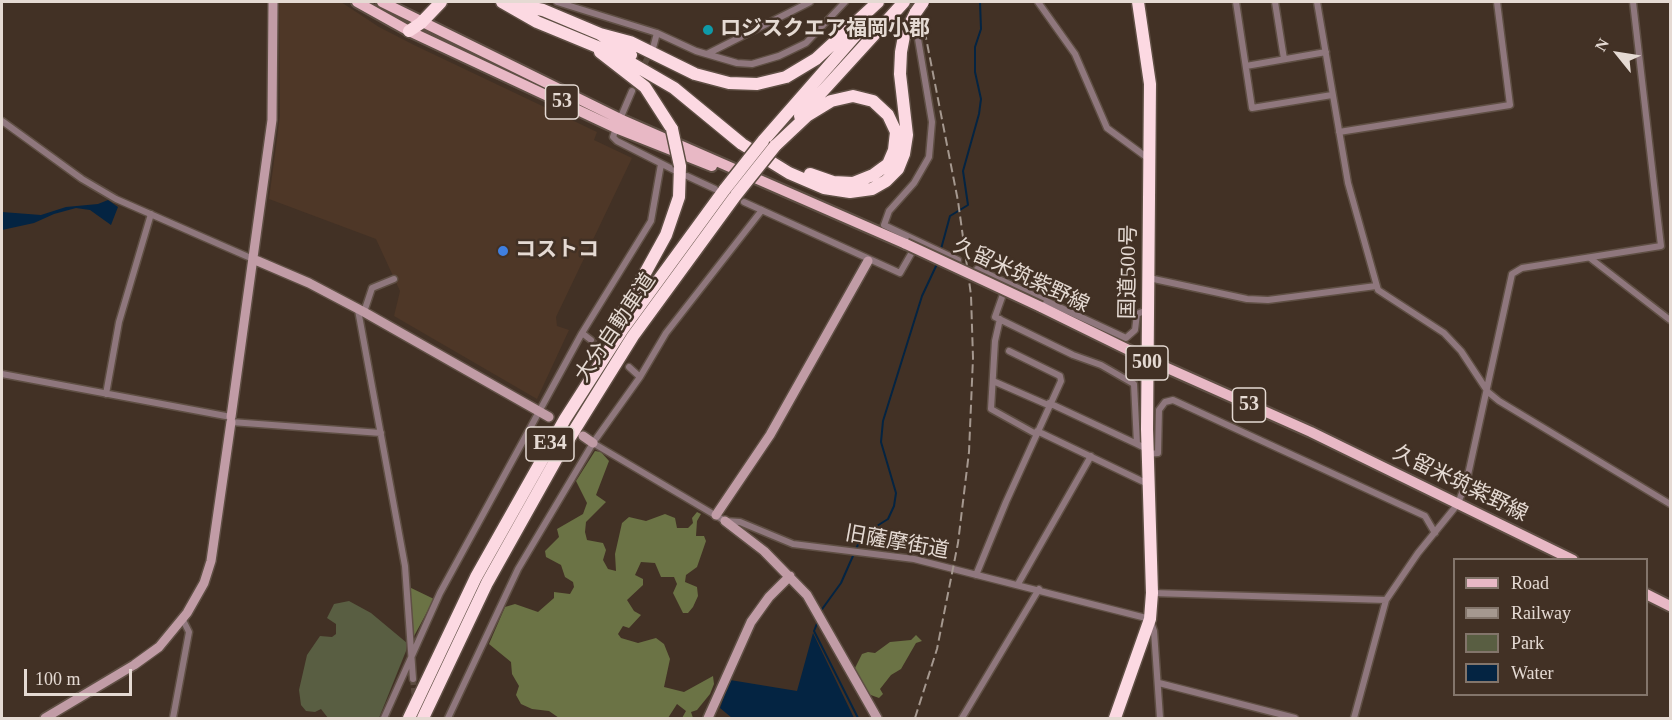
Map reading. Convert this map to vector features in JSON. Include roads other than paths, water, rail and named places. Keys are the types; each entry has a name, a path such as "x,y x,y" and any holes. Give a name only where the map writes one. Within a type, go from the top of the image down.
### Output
{"highway":[{"path":"409,31 421,23 441,2"},
{"path":"502,2 543,10 600,34 630,42 695,74 729,83 757,84 786,77 816,58 878,2"},
{"path":"502,2 537,22 617,56 674,88 742,144 789,173 824,188 850,192 872,189 886,181 897,169 904,154 907,135 900,75 901,52 904,36 919,7"},
{"name":"大分自動車道","path":"409,718 476,577 565,419 622,330 833,59 886,2"},
{"name":"大分自動車道","path":"769,143 904,2"},
{"name":"国道500号","path":"1115,718 1150,619 1152,593 1148,484 1144,449 1150,84 1138,2"},
{"path":"600,34 684,87 746,138 799,170 833,182 853,183 873,176 888,164 894,150 896,132 888,115 873,101 853,96 831,101 769,143"},
{"path":"565,419 657,254 679,197 680,171 672,129 645,87 595,48"},
{"name":"大分自動車道","path":"423,718 487,583 556,458 633,336 730,194"}],"main road":[{"name":"久留米筑紫野線","path":"357,2 409,31 618,123"},
{"name":"久留米筑紫野線","path":"382,2 668,149 774,187 906,244 1147,359 1311,432 1569,558"},
{"path":"1648,594 1671,606"}],"street":[{"path":"45,718 134,665 159,647 183,620 204,583 211,561 272,120 273,2"},
{"path":"557,2 657,33 707,54 752,64 779,56 806,43 845,2"},
{"path":"707,54 810,2"},
{"path":"1038,2 1076,54 1107,128 1149,159"},
{"path":"1236,2 1252,108 1332,95"},
{"path":"1275,2 1284,59"},
{"path":"1317,2 1348,183 1378,290 1444,333 1461,351 1488,392 1671,504"},
{"path":"1339,132 1510,105 1497,2"},
{"path":"1354,718 1386,600 1457,505 1470,473 1512,274 1522,268 1660,246 1633,2"},
{"path":"916,27 932,122 929,157 914,183 890,212 884,225 958,260"},
{"path":"653,48 657,33"},
{"path":"1246,66 1326,52"},
{"path":"632,91 613,137 617,141 868,261 900,273 918,241"},
{"path":"2,121 82,179 116,199 309,283 545,415"},
{"path":"384,718 440,593 545,415 582,333 651,221 661,164"},
{"path":"448,718 518,569 593,442 640,376 666,333 762,210"},
{"path":"106,394 119,321 151,214"},
{"path":"1590,258 1671,320"},
{"path":"716,515 770,435 868,261"},
{"path":"977,269 1126,338 1135,330 1137,315 1148,310"},
{"path":"1148,278 1210,292 1268,300 1376,286"},
{"path":"394,279 372,288 361,311 405,566 413,679"},
{"path":"1007,283 996,317 1073,355 1101,365 1134,384 1144,449"},
{"path":"1000,319 994,341 992,412 1148,484"},
{"path":"582,333 591,340"},
{"path":"976,575 1036,433 1061,381 1060,376 1009,351"},
{"path":"629,367 640,376"},
{"path":"2,374 231,419 381,433"},
{"path":"993,381 1049,404 1144,449 1158,453 1159,410 1165,402 1173,400 1425,516 1435,533"},
{"path":"583,436 593,442"},
{"name":"旧薩摩街道","path":"593,442 725,521 740,522 793,544 914,559 1150,619"},
{"path":"1018,584 1091,456"},
{"path":"725,521 764,551 790,576 813,604 877,718"},
{"path":"708,718 751,622 790,576"},
{"path":"962,718 1039,590"},
{"path":"1152,593 1386,600"},
{"path":"1150,619 1154,631 1160,718"},
{"path":"173,718 189,632 183,620"},
{"path":"1159,683 1294,718"}],"water":[{"path":"108,200 118,207 111,225 90,210 76,208 34,223 2,230 2,212 41,215 66,207 98,204"},
{"path":"813,633 854,718 732,718 720,708 730,680 797,691"}],"waterway":[{"path":"941,249 950,216 968,205 963,171 981,99 975,72 975,47 981,29 980,2"},
{"path":"820,612 841,583 860,540 869,531 888,519 894,506 896,493 881,442 883,421 922,296 937,264"},
{"path":"818,621 814,631 858,718"}],"tunnel":[{"path":"911,2 913,14"},
{"path":"641,71 651,51"},
{"path":"591,340 609,352"},
{"path":"413,679 415,699"}],"railway":[{"path":"915,718 937,649 958,543 969,452 973,358 971,295 958,201 919,2"}],"place":[{"name":"ロジスクエア福岡小郡","path":"708,30"},
{"name":"コストコ","path":"503,251"}]}
